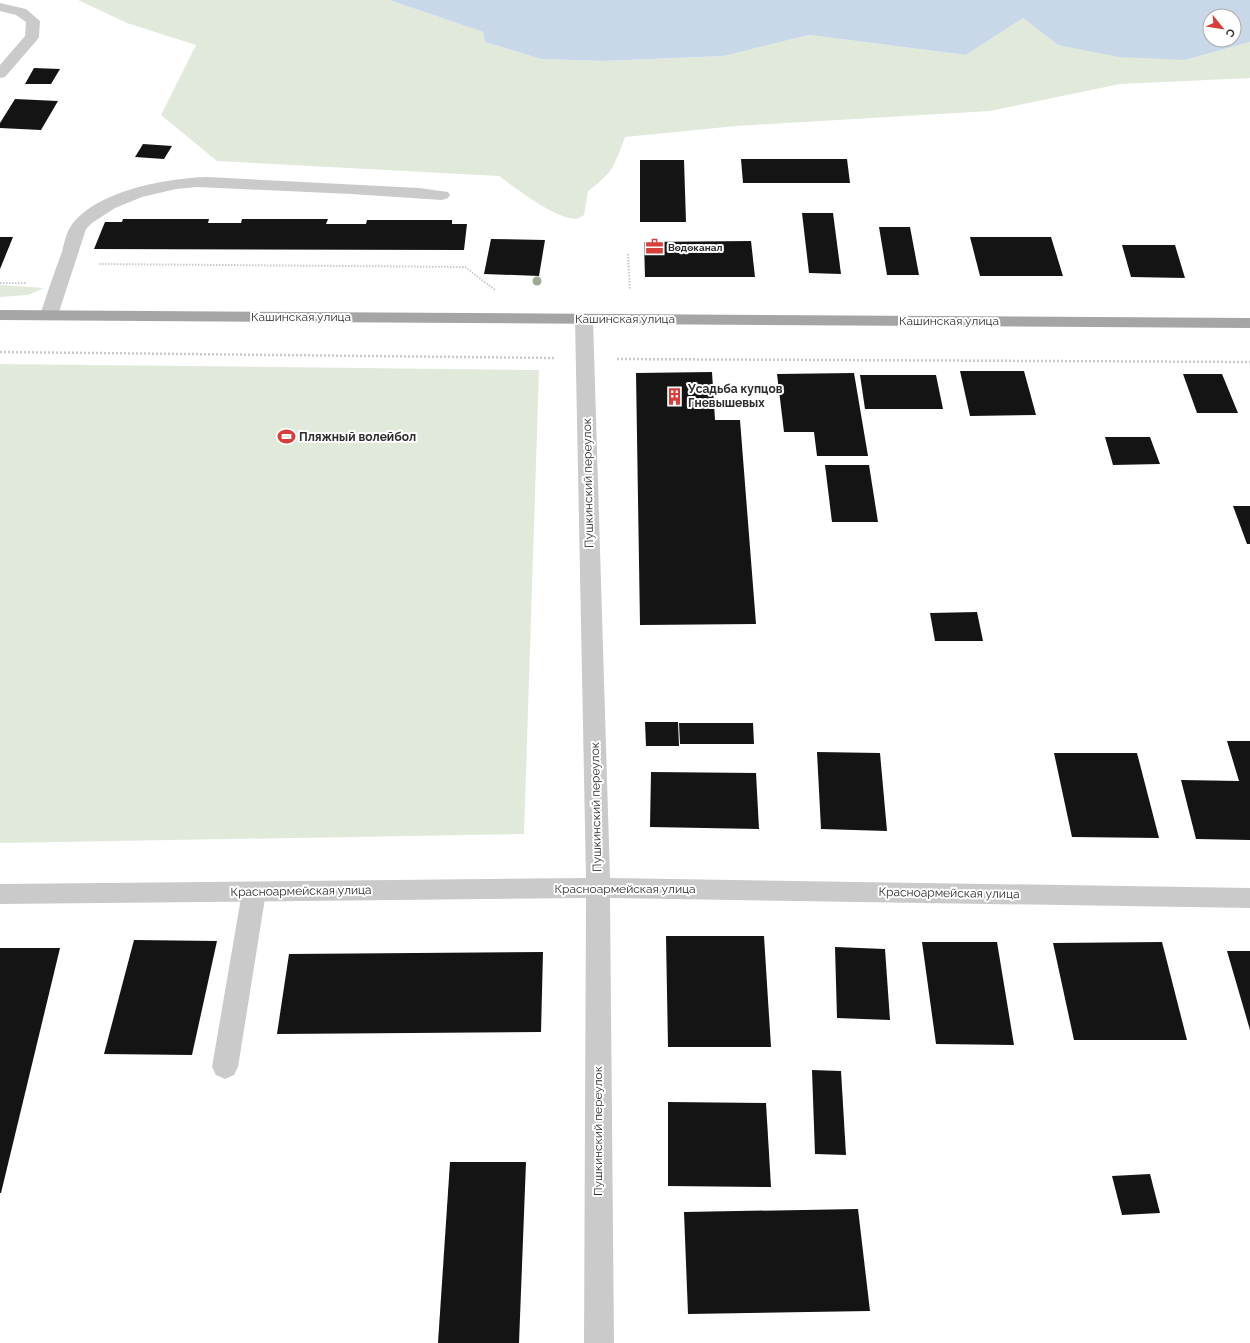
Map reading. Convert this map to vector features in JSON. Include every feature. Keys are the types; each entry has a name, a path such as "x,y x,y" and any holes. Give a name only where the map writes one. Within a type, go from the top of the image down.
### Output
{"main road":[{"name":"Кашинская улица","path":"0,315 1250,323"}],"street":[{"path":"0,7 21,12 33,21 32,37 0,74"},
{"path":"49,315 78,228 85,220 109,205 127,197 176,184 206,183 357,188 442,195"},
{"name":"Пушкинский переулок","path":"584,319 598,888 599,1343"},
{"name":"Красноармейская улица","path":"0,894 598,888 1250,898"},
{"path":"225,1067 254,892"}],"path":[{"path":"628,254 630,290"},
{"path":"67,264 464,267 497,291"},
{"path":"0,352 585,358 1250,362"}],"shaded area":[{"path":"78,0 389,0 483,32 485,42 541,59 603,61 724,56 809,35 966,55 1023,18 1058,45 1185,60 1228,48 1242,48 1242,44 1250,42 1250,78 1120,84 990,111 736,126 625,137 615,162 608,174 588,191 584,215 575,219 557,214 525,195 499,176 217,161 161,115 196,45 127,23"},
{"path":"0,285 44,288 28,295 0,297"},
{"path":"0,364 539,370 524,834 0,843"}],"water":[{"path":"389,0 1250,0 1250,42 1242,44 1242,8 1202,8 1202,48 1228,48 1185,60 1119,57 1058,45 1023,18 966,55 809,35 724,56 603,61 541,59 485,42 483,32"}],"building":[{"path":"34,68 60,69 51,84 25,84"},
{"path":"15,99 58,101 41,130 0,128 0,123"},
{"path":"143,144 172,146 164,159 135,157"},
{"path":"741,159 847,159 850,183 743,183"},
{"path":"640,160 684,160 686,222 640,222"},
{"path":"802,213 833,213 841,274 809,273"},
{"path":"123,219 209,219 208,223 241,223 242,219 328,219 326,224 366,224 367,220 452,220 452,224 467,224 464,250 94,249 105,222 122,222"},
{"path":"879,227 910,227 919,275 887,275"},
{"path":"0,237 13,237 0,269"},
{"path":"970,237 1051,237 1063,276 980,276"},
{"path":"491,239 545,240 539,276 484,274"},
{"path":"751,241 755,277 645,277 644,242"},
{"path":"1122,245 1175,245 1185,278 1131,277"},
{"path":"960,371 1024,371 1036,415 970,416"},
{"path":"712,372 715,420 740,420 756,624 640,625 636,373"},
{"path":"854,373 868,456 817,456 814,432 784,432 777,374"},
{"path":"1183,374 1222,374 1238,413 1197,413"},
{"path":"860,375 936,375 943,409 865,409"},
{"path":"1105,437 1150,437 1160,464 1113,465"},
{"path":"825,465 869,465 878,522 832,522"},
{"path":"1233,506 1250,506 1250,544 1247,544"},
{"path":"977,612 983,641 935,641 930,613"},
{"path":"645,722 678,722 679,746 646,746"},
{"path":"679,723 753,723 754,744 680,744"},
{"path":"1227,741 1250,741 1250,840 1196,839 1181,780 1239,781"},
{"path":"817,752 880,753 887,831 821,829"},
{"path":"1054,753 1137,753 1159,838 1072,837"},
{"path":"651,772 756,773 759,829 650,827"},
{"path":"666,936 764,936 771,1047 668,1047"},
{"path":"134,940 217,941 192,1055 104,1054"},
{"path":"922,942 997,942 1014,1045 936,1044"},
{"path":"1162,942 1187,1040 1074,1040 1053,943"},
{"path":"835,947 885,949 890,1020 837,1018"},
{"path":"0,948 60,948 1,1193 0,1193"},
{"path":"1227,951 1250,951 1250,1030"},
{"path":"543,952 541,1032 277,1034 289,954"},
{"path":"812,1070 841,1071 846,1155 815,1154"},
{"path":"668,1102 766,1103 771,1187 668,1186"},
{"path":"450,1162 526,1162 519,1343 438,1343"},
{"path":"1150,1174 1160,1213 1122,1215 1112,1176"},
{"path":"858,1209 870,1311 688,1314 684,1212"}],"place":[{"name":"Водоканал","path":"655,247"},
{"name":"Усадьба купцов Гневышевых","path":"675,396"},
{"name":"Пляжный волейбол","path":"286,437"}]}
